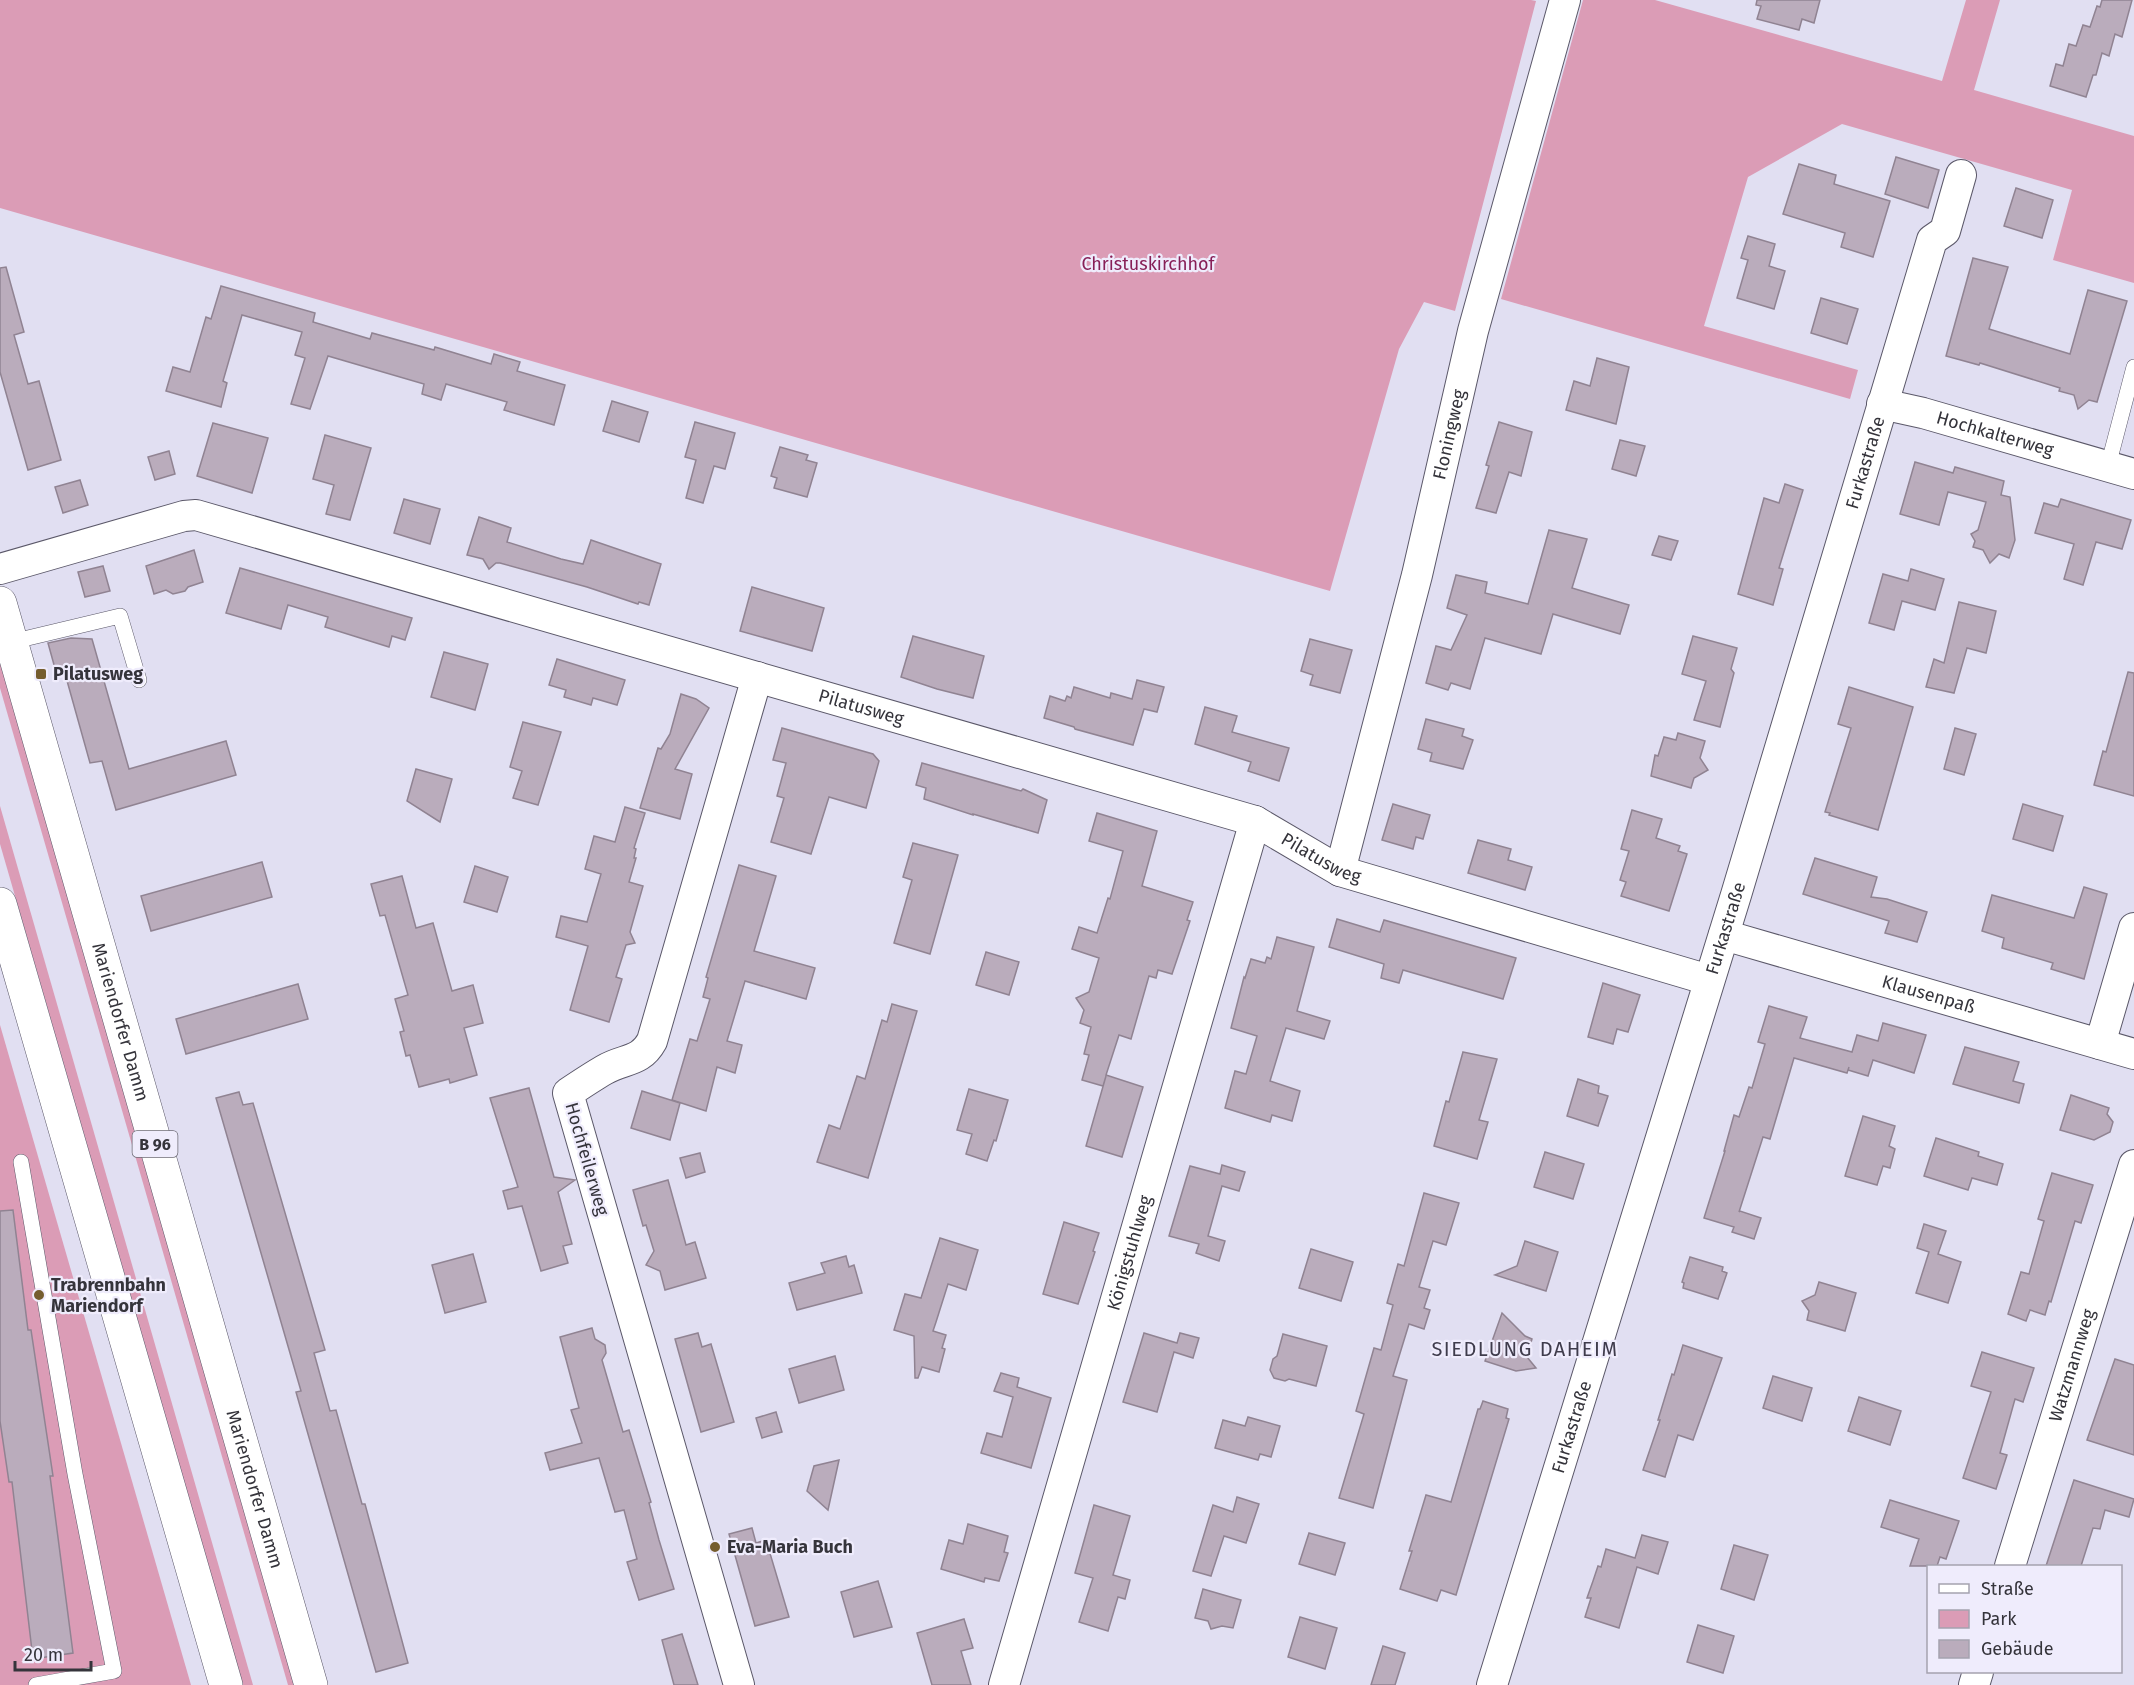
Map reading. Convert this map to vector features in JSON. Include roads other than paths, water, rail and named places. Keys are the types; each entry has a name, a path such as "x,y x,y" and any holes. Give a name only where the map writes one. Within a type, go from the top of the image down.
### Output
{"main road":[{"name":"Mariendorfer Damm","path":"0,603 310,1685"},
{"path":"0,904 226,1685"}],"street":[{"name":"Floningweg","path":"1340,871 1410,605 1473,331 1565,0"},
{"name":"Furkastraße","path":"1492,1685 1724,935 1932,240 1945,231 1961,175"},
{"name":"Hochkalterweg","path":"1882,405 1923,412 2121,470"},
{"name":"Pilatusweg","path":"0,569 184,516 196,515 1255,821 1340,871 1710,980"},
{"name":"Hochfeilerweg","path":"739,1685 568,1093 607,1068 635,1058 646,1051 652,1041 757,677"},
{"name":"Königstuhlweg","path":"1004,1685 1255,821"},
{"path":"2100,1044 2134,928"},
{"name":"Klausenpaß","path":"1724,935 2134,1054"},
{"name":"Watzmannweg","path":"2010,1565 2134,1166"}],"lane":[{"name":"Hochkalterweg","path":"2121,470 2134,367"},
{"path":"11,642 120,616 140,680"},
{"path":"21,1162 75,1474 114,1671 36,1685"}],"place":[{"name":"Pilatusweg","path":"41,674"},
{"name":"Trabrennbahn Mariendorf","path":"39,1295"},
{"name":"Eva-Maria Buch","path":"715,1547"}],"district":[{"name":"SIEDLUNG DAHEIM","path":"1525,1349"}],"park label":[{"name":"Christuskirchhof","path":"1148,264"}]}
